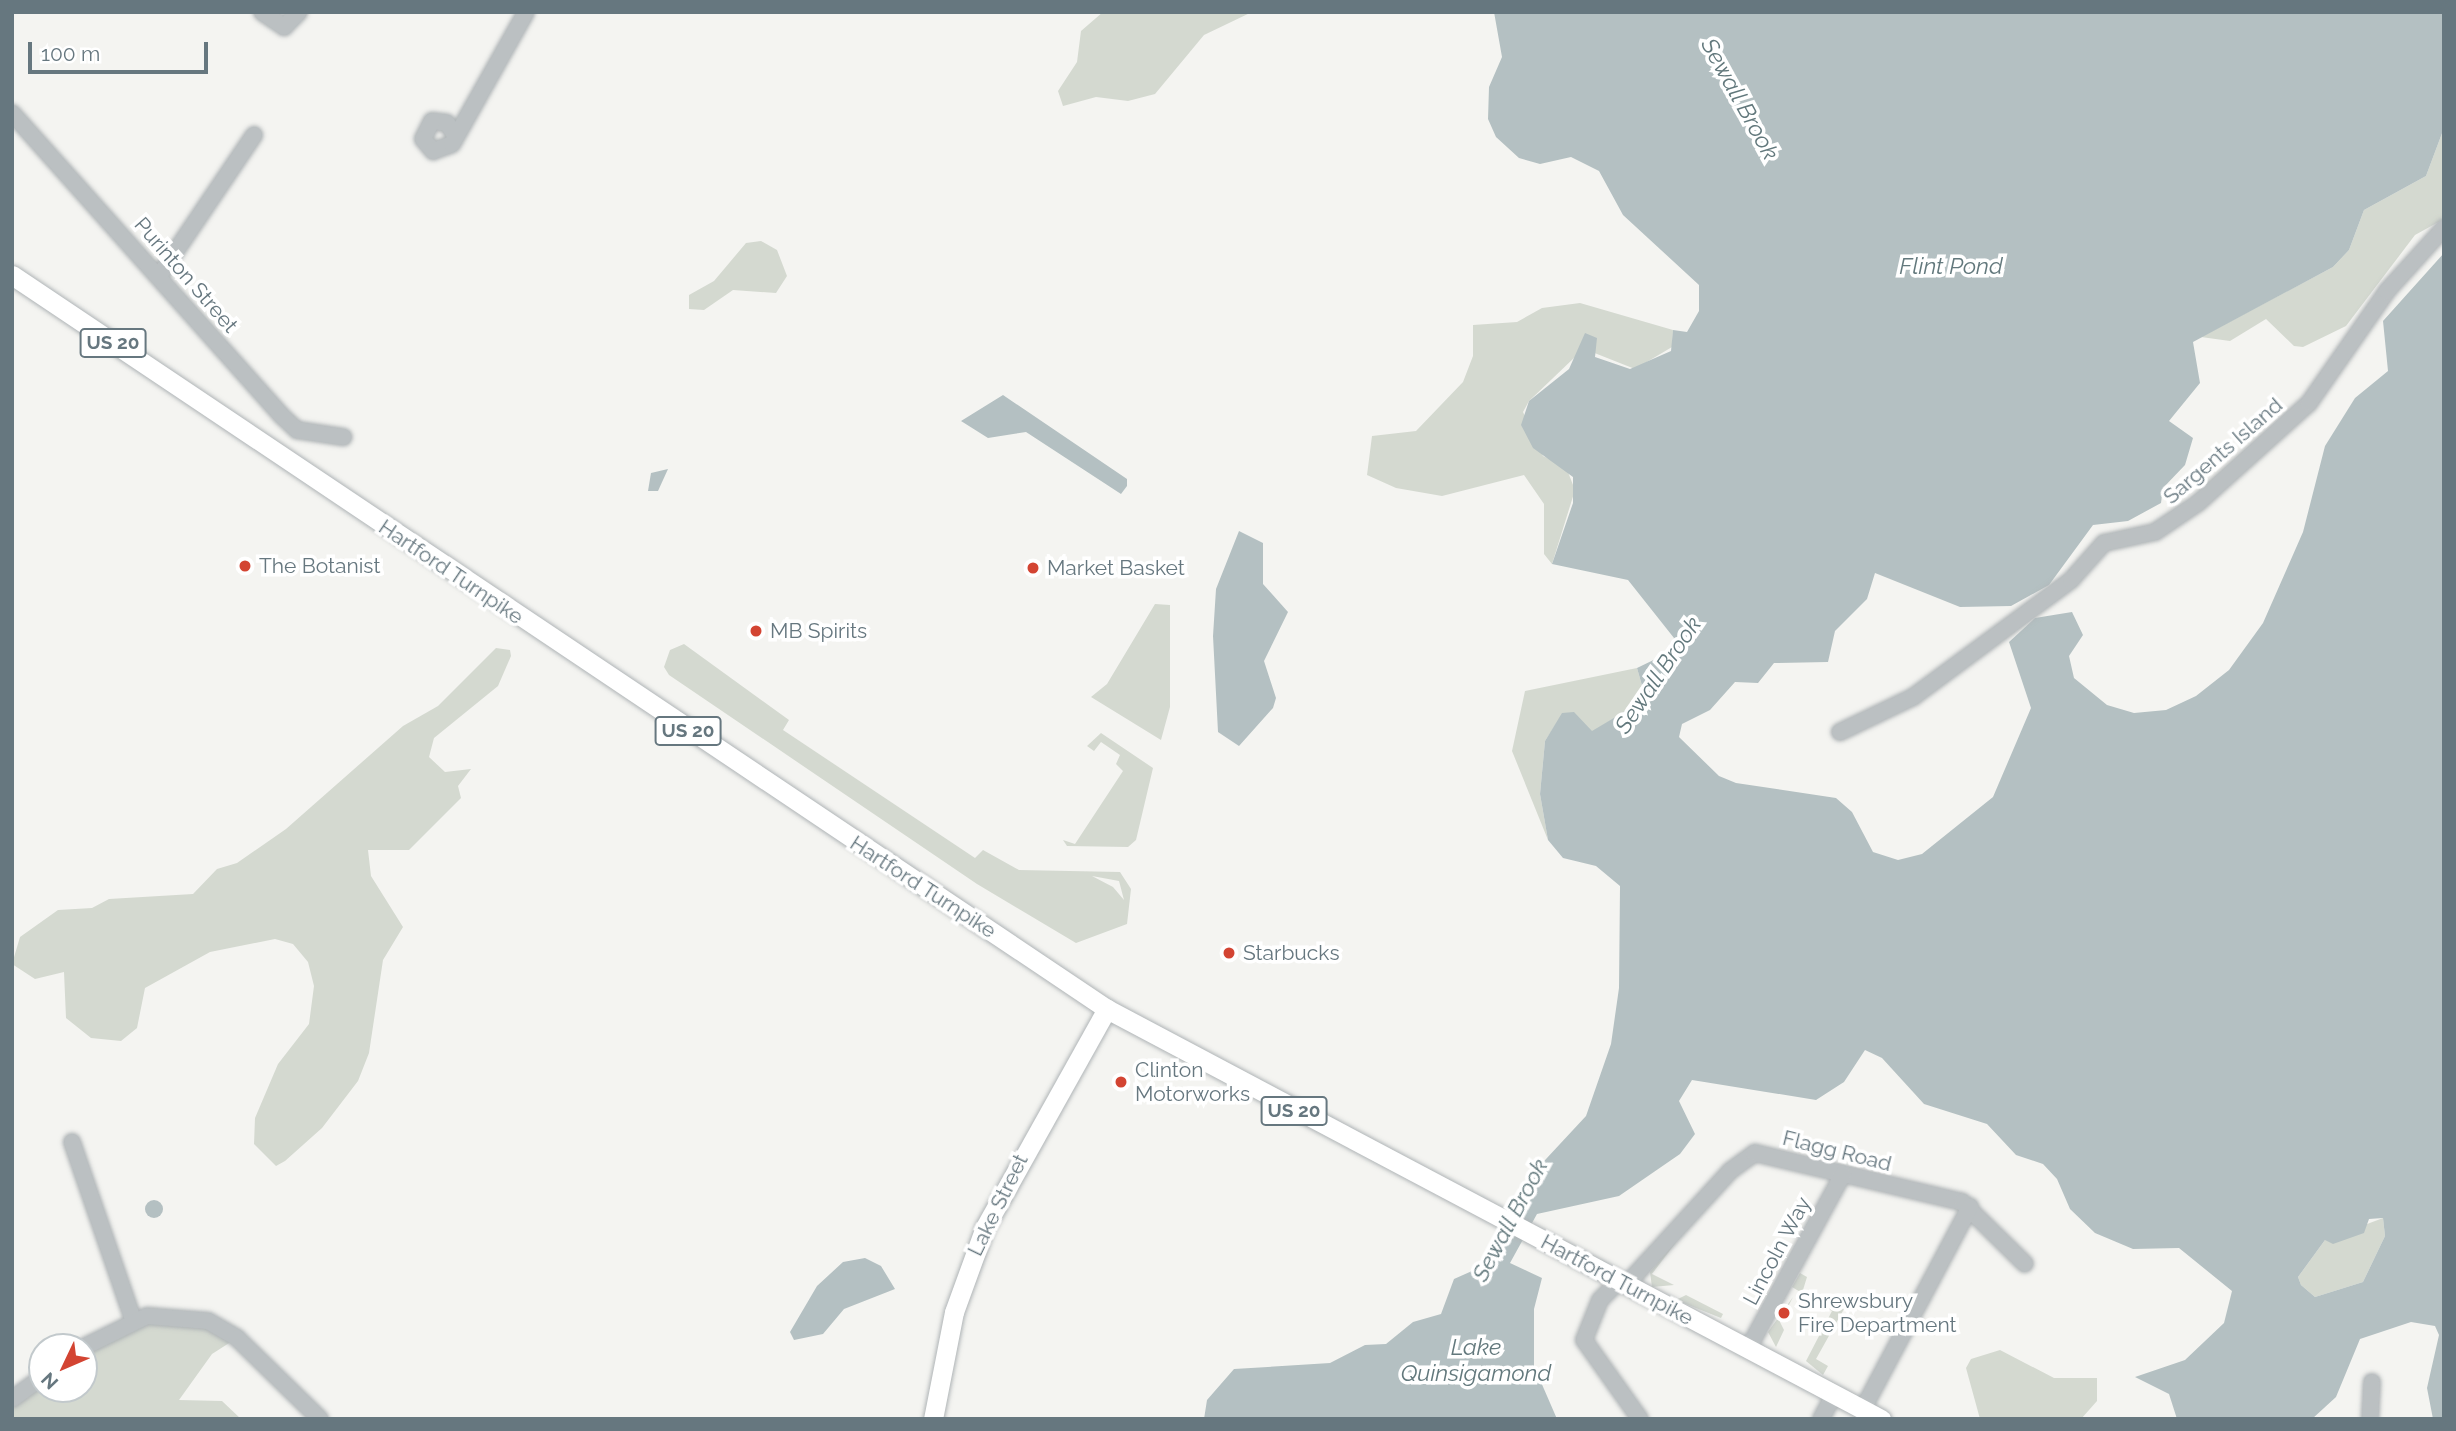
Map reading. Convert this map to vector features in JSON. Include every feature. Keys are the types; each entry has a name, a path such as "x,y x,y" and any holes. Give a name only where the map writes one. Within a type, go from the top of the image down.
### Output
{"main road":[{"name":"Hartford Turnpike","path":"12,275 1107,1009 1881,1419"},
{"name":"Lake Street","path":"933,1419 954,1312 980,1237 1107,1009"}],"street":[{"path":"262,12 284,27 299,12"},
{"path":"453,132 526,12"},
{"name":"Purinton Street","path":"12,113 283,418 297,430 343,437"},
{"path":"159,276 254,135"},
{"name":"Sargents Island","path":"1840,732 1913,697 2071,580 2104,543 2155,532 2197,503 2309,403 2387,291 2444,228"},
{"path":"72,1142 133,1320"},
{"name":"Flagg Road","path":"1622,1284 1751,1155 1843,1174 1970,1208"},
{"name":"Lincoln Way","path":"1748,1349 1843,1174"},
{"path":"1863,1409 1970,1208 2025,1264"},
{"path":"1622,1284 1591,1315 1584,1340 1640,1419"},
{"path":"98,1339 133,1320 176,1314 223,1329 320,1419"},
{"path":"2370,1419 2372,1382"},
{"path":"12,1399 28,1387"},
{"path":"1821,1419 1833,1395"}],"shaded area":[{"path":"1103,12 1252,12 1204,35 1155,94 1128,101 1096,97 1063,106 1058,91 1077,62 1081,31"},
{"path":"2444,128 2444,219 2415,235 2346,326 2303,347 2294,346 2266,319 2230,341 2201,337 2333,267 2349,250 2364,210 2426,176"},
{"path":"761,241 777,250 787,276 776,293 733,290 704,310 689,309 689,295 714,281 746,243"},
{"path":"1580,303 1673,330 1672,347 1635,369 1592,352 1575,357 1529,401 1523,412 1543,456 1566,467 1575,490 1552,564 1544,554 1544,504 1524,475 1442,496 1396,488 1367,475 1372,436 1416,431 1463,382 1473,356 1473,325 1517,322 1542,308"},
{"path":"1155,604 1170,605 1170,707 1161,740 1091,697 1107,684"},
{"path":"684,644 789,720 783,730 975,858 983,850 1019,870 1120,872 1131,889 1127,924 1076,943 977,884 669,675 664,667 670,650","holes":["1092,876 1119,881 1124,900 1113,887"]},
{"path":"496,648 510,650 511,656 498,686 434,738 429,757 445,772 471,769 458,786 461,798 409,850 368,850 371,876 403,927 383,960 369,1053 358,1081 322,1128 285,1161 276,1166 254,1144 255,1118 278,1064 309,1024 314,986 308,962 293,944 275,939 210,952 145,988 137,1028 121,1041 91,1038 66,1018 64,972 35,979 12,964 20,937 58,910 92,908 109,899 193,894 217,869 237,863 286,829 403,726 438,706"},
{"path":"1637,668 1643,689 1634,706 1592,732 1563,713 1545,741 1540,794 1548,840 1512,751 1525,691"},
{"path":"1101,733 1153,768 1136,840 1128,847 1067,846 1063,840 1075,844 1123,771 1116,764 1120,755 1101,742 1094,751 1087,746"},
{"path":"2383,1218 2385,1236 2363,1282 2315,1297 2301,1285 2298,1277 2325,1240"},
{"path":"1686,1229 1652,1274 1674,1285 1652,1287 1650,1272"},
{"path":"1800,1273 1807,1277 1803,1290 1844,1309 1816,1359 1828,1366 1823,1375 1806,1361 1832,1311 1792,1287"},
{"path":"1686,1295 1723,1314 1721,1318 1676,1300"},
{"path":"1793,1297 1780,1322 1784,1330 1776,1347 1768,1332"},
{"path":"161,1314 237,1338 212,1354 179,1400 222,1401 241,1419 12,1419 12,1399 28,1387 28,1403 98,1403 98,1341"},
{"path":"2000,1350 2054,1378 2097,1378 2097,1401 2081,1419 1980,1419 1966,1368 1971,1359"}],"water":[{"name":"Flint Pond","path":"1494,12 2444,12 2444,128 2426,176 2364,210 2349,250 2333,267 2193,342 2200,383 2169,421 2193,438 2185,465 2163,488 2161,503 2128,521 2093,525 2049,585 2011,606 1960,607 1875,573 1867,599 1835,631 1828,662 1774,663 1758,683 1735,682 1710,710 1682,724 1679,737 1719,776 1736,783 1836,798 1852,812 1873,852 1898,860 1922,854 1993,797 2031,708 2009,642 2035,618 2072,612 2083,635 2069,656 2074,678 2107,705 2134,713 2166,710 2196,696 2229,670 2263,623 2303,532 2325,446 2355,398 2388,371 2383,321 2444,253 2444,1419 2433,1419 2427,1388 2439,1335 2435,1326 2411,1322 2360,1339 2336,1397 2312,1419 2177,1419 2169,1394 2135,1377 2185,1360 2224,1323 2232,1291 2179,1248 2133,1249 2095,1233 2070,1209 2057,1179 2043,1164 2016,1155 1987,1124 1924,1104 1882,1058 1865,1050 1844,1082 1816,1100 1692,1080 1679,1101 1695,1134 1680,1154 1619,1196 1537,1214 1510,1263 1542,1278 1534,1309 1534,1366 1557,1419 1204,1419 1207,1400 1234,1369 1330,1363 1365,1345 1386,1344 1413,1322 1441,1314 1454,1279 1481,1267 1509,1241 1531,1198 1533,1173 1586,1116 1611,1044 1619,988 1620,886 1596,866 1563,858 1548,840 1540,794 1545,741 1562,713 1574,712 1592,731 1634,706 1643,689 1637,668 1668,653 1674,638 1628,580 1552,564 1573,503 1573,477 1533,448 1521,425 1529,401 1569,369 1585,333 1597,338 1595,357 1630,369 1671,351 1673,330 1687,332 1699,311 1699,285 1623,215 1599,171 1571,157 1540,164 1519,158 1496,137 1488,119 1489,87 1502,57","holes":["2383,1218 2385,1236 2363,1282 2315,1297 2301,1285 2298,1277 2325,1240 2333,1244 2364,1233 2369,1219"]},
{"path":"1003,395 1127,479 1127,486 1121,494 1026,432 988,438 961,421"},
{"path":"668,469 658,491 648,491 651,473"},
{"path":"1239,531 1263,543 1263,584 1288,612 1264,661 1276,698 1273,708 1239,746 1218,732 1213,636 1216,589"},
{"path":"154,1200 160,1203 163,1209 160,1215 154,1218 148,1215 145,1209 148,1203"},
{"path":"865,1258 881,1266 895,1289 844,1309 823,1334 794,1340 790,1332 817,1286 843,1262"}],"place":[{"name":"The Botanist","path":"245,566"},
{"name":"Market Basket","path":"1033,568"},
{"name":"MB Spirits","path":"756,631"},
{"name":"Starbucks","path":"1229,953"},
{"name":"Clinton Motorworks","path":"1121,1082"},
{"name":"Shrewsbury Fire Department","path":"1784,1313"}],"water label":[{"name":"Sewall Brook","path":"1740,99"},
{"name":"Sewall Brook","path":"1658,675"},
{"name":"Sewall Brook","path":"1510,1220"},
{"name":"Lake Quinsigamond","path":"1476,1360"}]}
